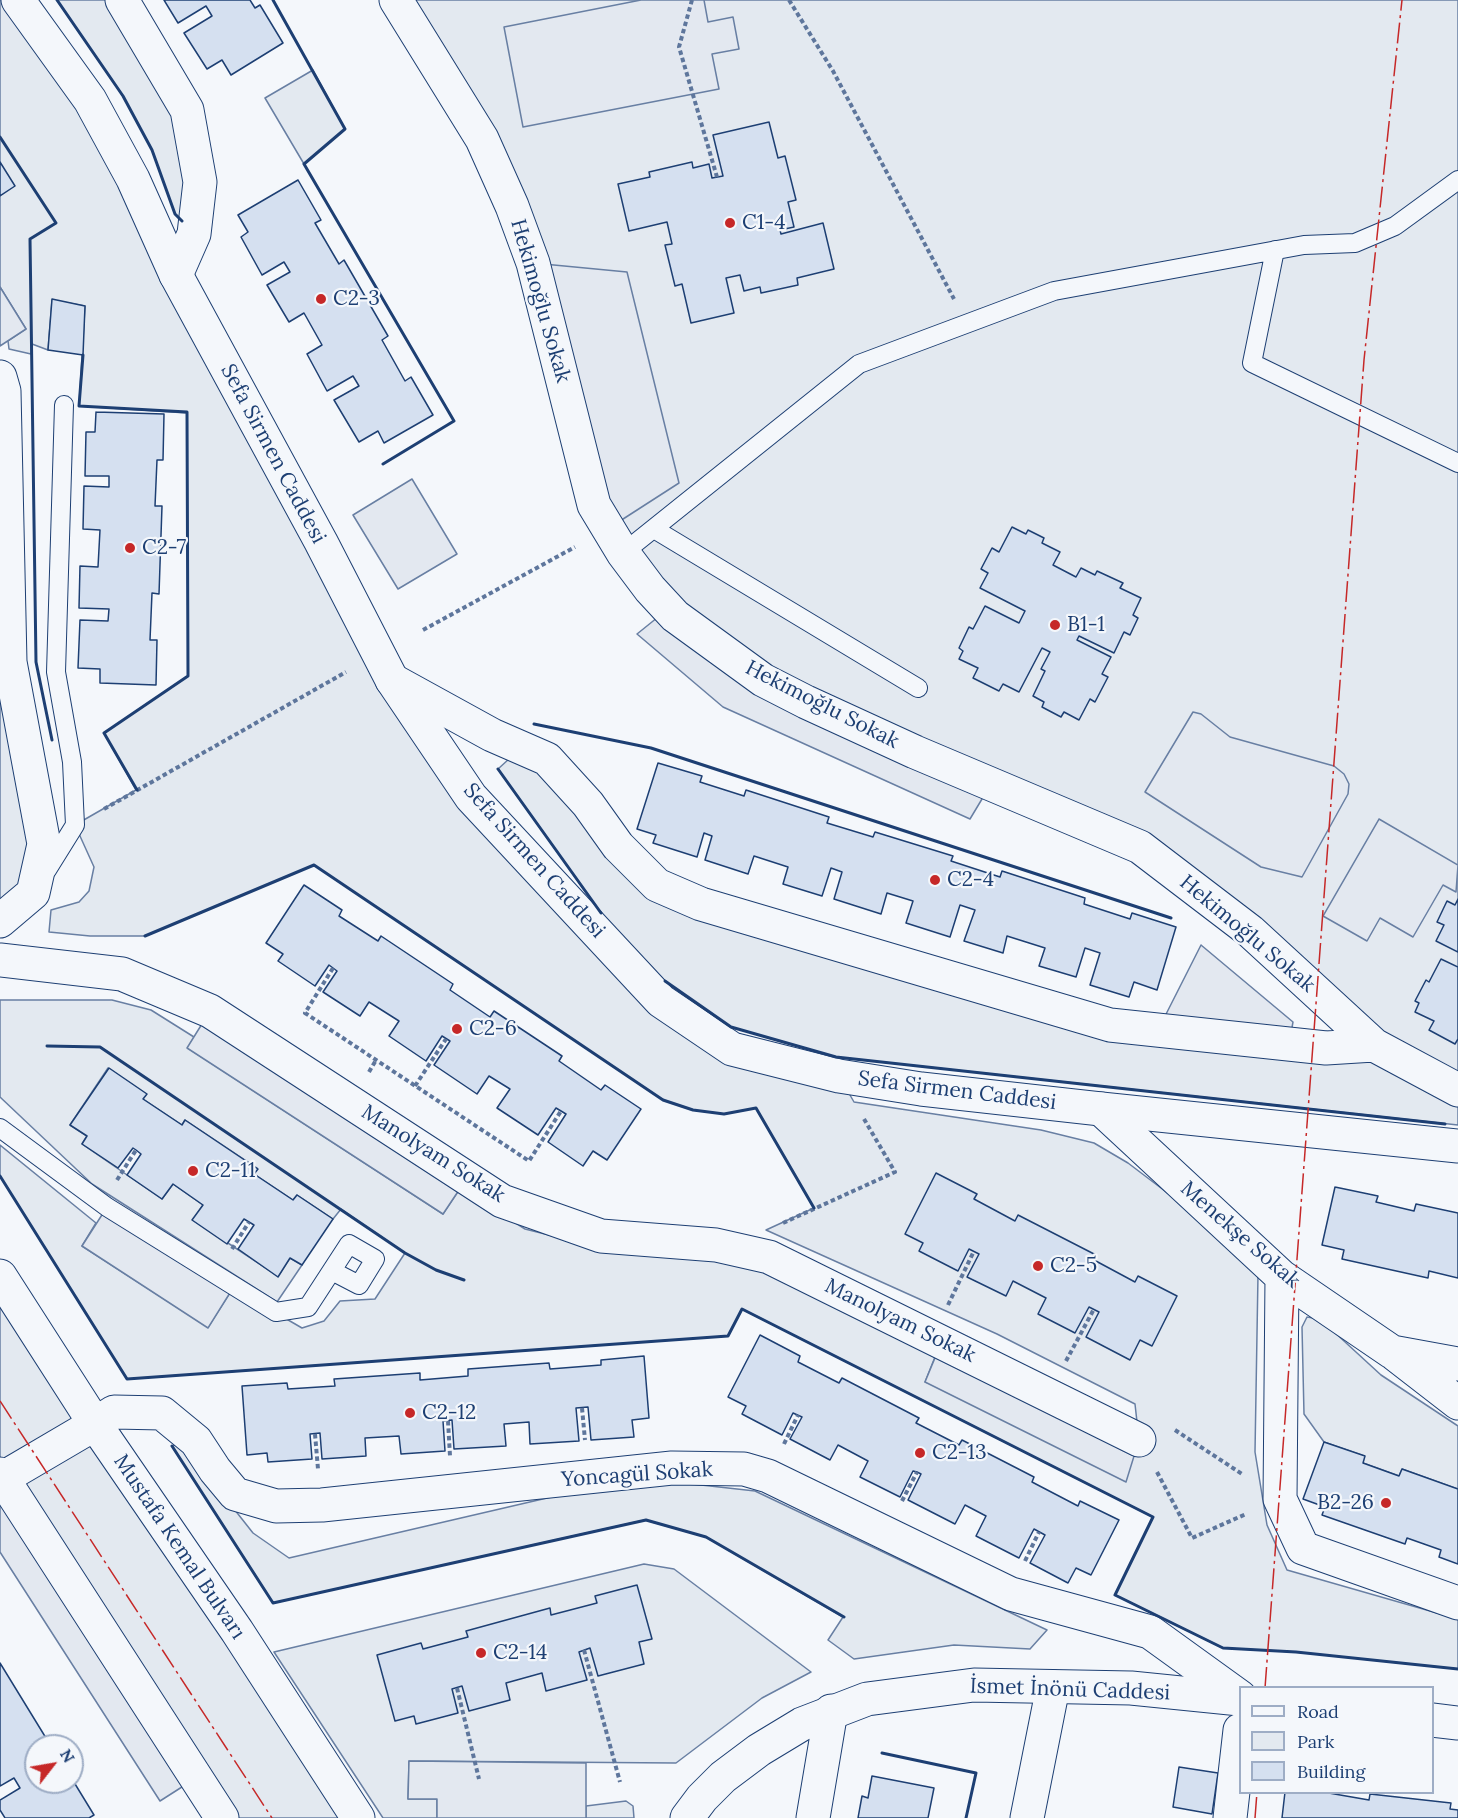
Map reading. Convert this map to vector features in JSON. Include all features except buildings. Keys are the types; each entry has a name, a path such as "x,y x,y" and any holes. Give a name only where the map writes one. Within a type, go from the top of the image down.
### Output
{"street":[{"name":"Sefa Sirmen Caddesi","path":"18,0 90,100 133,179 176,274 321,542 392,680 471,797 661,1001 732,1049 839,1076 921,1089 1458,1146"},
{"path":"122,0 187,110 190,121 200,182 194,234 176,274"},
{"name":"Hekimoğlu Sokak","path":"396,0 482,139 513,206 533,263 594,505 615,542 650,589 675,616 763,680 915,752 1140,847 1250,931 1374,1045 1458,1090"},
{"path":"0,377 4,390 10,662 44,844 33,893 0,921"},
{"path":"392,680 492,735 547,759 588,804 618,846 657,885 701,904 1110,1025 1326,1048 1374,1045"},
{"name":"Manolyam Sokak","path":"0,960 122,974 210,1011 502,1201 601,1236 716,1245 769,1257 1139,1440"},
{"name":"Menekşe Sokak","path":"1101,1109 1282,1277 1392,1352 1458,1364"},
{"name":"Mustafa Kemal Bulvarı","path":"0,1276 95,1424 237,1631 358,1818"},
{"path":"1282,1277 1280,1499 1303,1548 1458,1603"},
{"path":"1392,1352 1458,1403"},
{"name":"Yoncagül Sokak","path":"1,1476 114,1412 162,1413 196,1441 214,1470 235,1494 276,1506 322,1505 672,1468 744,1469 768,1476 1011,1594 1150,1632 1239,1697"},
{"path":"1,1476 222,1818"},
{"name":"İsmet İnönü Caddesi","path":"687,1818 702,1798 723,1777 759,1750 802,1724 867,1699 974,1685 1131,1688 1239,1698"},
{"path":"1027,1818 1053,1686"},
{"path":"813,1818 831,1711"},
{"path":"1434,1720 1458,1723"},
{"path":"1230,1818 1239,1740"}],"lane":[{"path":"615,542 654,529 859,364 1054,291 1304,245 1355,243 1395,226 1458,180"},
{"path":"1275,250 1252,363 1458,462"},
{"path":"33,893 75,825 72,762 56,672 64,405"},
{"path":"654,529 918,688"},
{"path":"0,1128 107,1207 276,1312 308,1307 332,1271"}],"path":[{"path":"692,0 679,46 717,177"},
{"path":"789,0 833,71 967,324"},
{"path":"423,630 615,542"},
{"path":"75,825 350,670"},
{"path":"333,968 305,1013 530,1161 561,1111"},
{"path":"415,1086 446,1039"},
{"path":"368,1074 376,1060"},
{"path":"775,1226 895,1172 839,1076"},
{"path":"451,1120 455,1113"},
{"path":"945,1310 974,1251"},
{"path":"1062,1367 1094,1309"},
{"path":"1139,1440 1192,1538 1280,1499"},
{"path":"584,1650 620,1782"},
{"path":"456,1688 480,1779"}],"green space":[{"path":"0,0 18,0 471,797 732,1049 839,1076 854,1102 1041,1130 1094,1143 1128,1163 1215,1229 1258,1275 1255,1452 1267,1525 1287,1570 1458,1619 1458,1669 1296,1652 1223,1648 1115,1595 1153,1517 742,1309 728,1336 127,1379 0,1176 0,1145 96,1223 82,1246 208,1327 233,1288 302,1328 324,1321 340,1301 375,1299 405,1253 341,1209 333,1219 297,1195 293,1200 254,1174 257,1168 185,1120 182,1125 143,1099 146,1094 108,1068 70,1125 87,1136 82,1144 162,1199 173,1184 203,1205 193,1220 278,1276 290,1258 302,1265 277,1302 92,1184 0,1097 0,1000 112,1000 151,1010 194,1037 188,1048 443,1214 467,1178 500,1213 525,1229 601,1248 712,1255 765,1269 937,1352 925,1382 1139,1440 1135,1404 997,1334 766,1230 814,1208 756,1108 724,1114 693,1110 663,1100 314,865 145,936 90,936 49,932 51,910 79,902 89,891 94,867 75,825 136,790 104,733 188,676 187,413 79,406 85,306 52,300 48,350 32,344 31,354 9,349 8,341 26,329 0,287"},
{"path":"57,0 122,0 187,110 196,237 175,214 152,150 123,96"},
{"path":"396,0 1458,0 1458,1125 836,1057 731,1027 667,983 603,916 498,769 521,748 657,885 1110,1025 1373,1045 1140,847 806,702 623,553 533,263"},
{"path":"313,70 345,129 304,164 265,98"},
{"path":"0,649 44,844 0,921"},
{"path":"0,1272 358,1818 222,1818 0,1474"},
{"path":"1307,1317 1320,1319 1381,1375 1458,1426 1458,1489 1402,1469 1399,1476 1363,1463 1364,1456 1324,1442 1304,1414 1302,1327"},
{"path":"182,1443 253,1533 289,1558 590,1488 683,1483 755,1491 1047,1630 1030,1649 954,1645 854,1659 828,1640 843,1617 706,1537 645,1520 273,1603 172,1446"},
{"path":"644,1564 674,1569 811,1672 762,1698 676,1763 409,1761 408,1799 437,1799 437,1818 383,1818 274,1652"},
{"path":"626,1801 633,1806 634,1818 586,1818 586,1806"}],"shaded area":[{"path":"641,0 704,0 708,22 733,17 739,49 712,54 719,89 523,127 504,27"},
{"path":"533,263 627,272 679,483 606,530"},
{"path":"0,287 26,329 0,346"},
{"path":"412,479 457,554 398,589 353,515"},
{"path":"668,609 675,616 991,784 970,819 723,707 637,634"},
{"path":"1193,712 1201,714 1230,737 1334,766 1344,774 1349,784 1348,794 1302,877 1261,867 1145,792"},
{"path":"1379,819 1458,865 1456,892 1443,885 1413,937 1380,918 1367,941 1323,916"},
{"path":"1201,945 1293,1022 1289,1044 1158,1030"},
{"path":"210,1011 467,1178 443,1214 187,1048"},
{"path":"107,1207 233,1288 208,1328 82,1246"},
{"path":"942,1341 1139,1440 1126,1482 925,1382"},
{"path":"0,1474 196,1778 160,1801 0,1552"},
{"path":"409,1761 586,1763 586,1818 437,1818 437,1799 408,1799"}],"wall":[{"path":"57,0 123,96 152,150 175,214 182,221"},
{"path":"273,0 345,129 304,164 454,421 383,464"},
{"path":"0,137 56,223 30,239 36,662 52,740"},
{"path":"83,355 79,406 187,412 188,676 104,733 137,790"},
{"path":"534,724 651,748 1171,918"},
{"path":"498,769 601,913"},
{"path":"145,936 314,865 663,1100 693,1110 724,1114 756,1108 814,1208"},
{"path":"665,981 731,1027 836,1057 1445,1124"},
{"path":"47,1046 100,1047 405,1253 436,1270 464,1280"},
{"path":"0,1176 127,1379 728,1336 742,1309 1153,1517 1115,1595 1223,1648 1296,1652 1458,1669"},
{"path":"172,1446 273,1603 646,1520 706,1537 844,1617"},
{"path":"882,1753 976,1773 966,1818"}],"power":[{"path":"1265,1686 1364,360 1402,0"},
{"path":"0,1401 272,1818"},
{"path":"1255,1818 1257,1794"}],"place":[{"name":"C1-4","path":"730,223"},
{"name":"C2-3","path":"321,299"},
{"name":"C2-7","path":"130,548"},
{"name":"B1-1","path":"1055,625"},
{"name":"C2-4","path":"935,880"},
{"name":"C2-6","path":"457,1029"},
{"name":"C2-11","path":"193,1171"},
{"name":"C2-5","path":"1038,1266"},
{"name":"C2-12","path":"410,1413"},
{"name":"C2-13","path":"920,1453"},
{"name":"B2-26","path":"1386,1503"},
{"name":"C2-14","path":"481,1653"}]}
